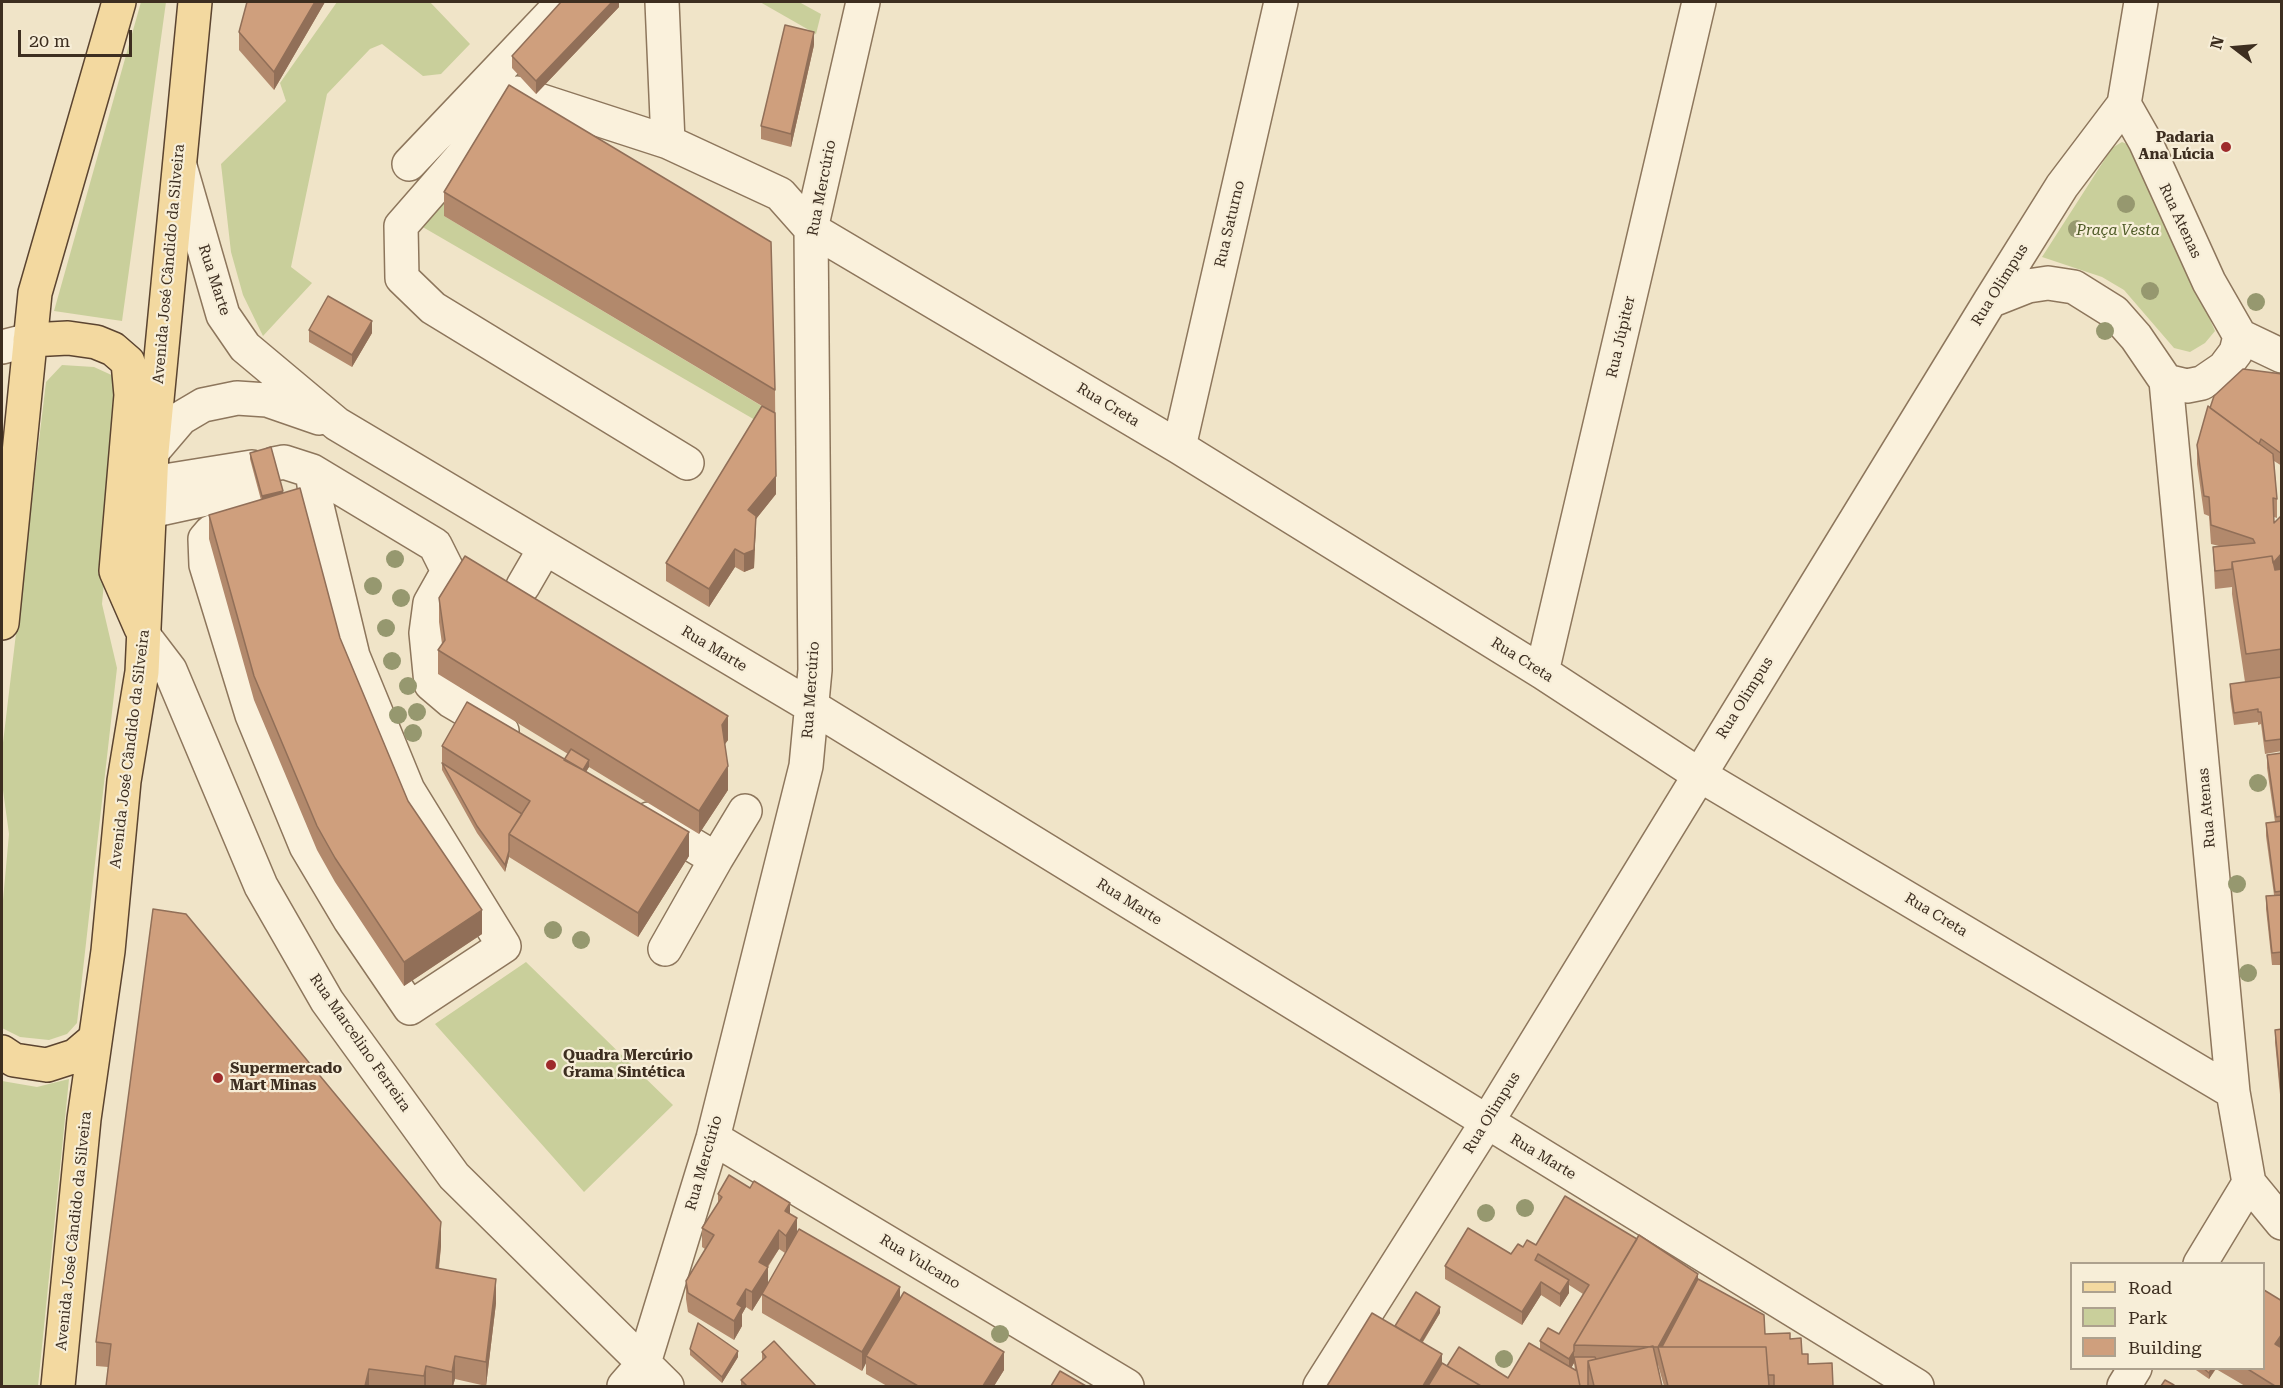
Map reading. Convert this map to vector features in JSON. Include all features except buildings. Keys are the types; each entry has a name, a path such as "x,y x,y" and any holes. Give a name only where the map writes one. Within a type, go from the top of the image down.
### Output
{"main road":[{"path":"2,623 16,344 34,293 119,2"},
{"name":"Avenida José Cândido da Silveira","path":"58,1386 84,1119 108,951 124,781 142,672 152,482 195,2"},
{"path":"16,344 68,338 96,342 113,349 128,362 131,395 116,571 144,636"},
{"path":"2,1052 14,1060 47,1065 75,1056 96,1039"}],"street":[{"path":"409,164 563,2"},
{"path":"662,2 668,142"},
{"name":"Rua Mercúrio","path":"634,1375 713,1138 806,766 815,670 811,229 863,2"},
{"name":"Rua Saturno","path":"1179,447 1281,2"},
{"name":"Rua Júpiter","path":"1542,672 1699,2"},
{"name":"Rua Olimpus","path":"1320,1386 1487,1122 1698,774 2062,186 2124,104 2141,2"},
{"name":"Rua Creta","path":"687,463 433,308 402,278 401,226 517,93 668,142 780,194 811,229 1179,447 1542,672 1698,774 2233,1092"},
{"name":"Rua Atenas","path":"2124,104 2145,141 2209,282 2240,336"},
{"name":"Rua Marte","path":"179,161 223,315 245,347 338,424 811,706 1917,1386"},
{"path":"1990,301 2028,286 2048,283 2074,287 2114,312 2136,337 2166,381 2187,386 2202,383 2224,368 2236,352 2240,336 2282,356"},
{"name":"Rua Atenas","path":"2166,381 2233,1092 2249,1183 2282,1223"},
{"name":"Rua Marte","path":"152,482 181,418 203,405 237,398 267,400 338,424"},
{"path":"152,482 279,474 435,545 448,571 430,603 426,633 431,684 451,701 532,750"},
{"path":"279,474 316,506 353,656 408,790 504,946 410,1008 350,920 306,846 252,716 206,565 205,539 211,532 316,506"},
{"path":"522,586 545,548"},
{"name":"Rua Marcelino Ferreira","path":"144,636 170,670 261,886 327,1001 454,1176 634,1375 667,1386"},
{"path":"624,804 716,859"},
{"path":"665,949 745,811"},
{"name":"Rua Vulcano","path":"713,1138 1126,1386"},
{"path":"2201,1262 2249,1183"},
{"path":"2124,1386 2134,1370"}],"green space":[{"path":"141,2 166,2 122,321 54,311"},
{"path":"337,2 430,2 470,44 441,74 423,76 382,44 370,49 327,94 291,267 312,283 263,336 243,295 231,252 221,164 286,101 280,83"},
{"path":"760,2 799,2 821,14 816,34"},
{"name":"Praça Vesta","path":"2122,142 2134,147 2215,331 2205,343 2190,352 2174,348 2124,290 2102,277 2042,257 2112,148"},
{"path":"468,176 444,216 775,414 762,424 421,226"},
{"path":"62,365 94,367 118,378 119,418 102,604 117,668 77,1023 67,1034 49,1040 20,1037 2,1028 2,911 9,834 2,783 2,751 46,382"},
{"name":"Quadra Mercúrio Grama Sintética","path":"526,962 673,1105 584,1192 435,1024"},
{"path":"69,1079 38,1386 2,1386 2,1081 37,1087"}],"place":[{"name":"Padaria Ana Lúcia","path":"2226,147"},
{"name":"Quadra Mercúrio Grama Sintética","path":"551,1065"},
{"name":"Supermercado Mart Minas","path":"218,1078"}]}
